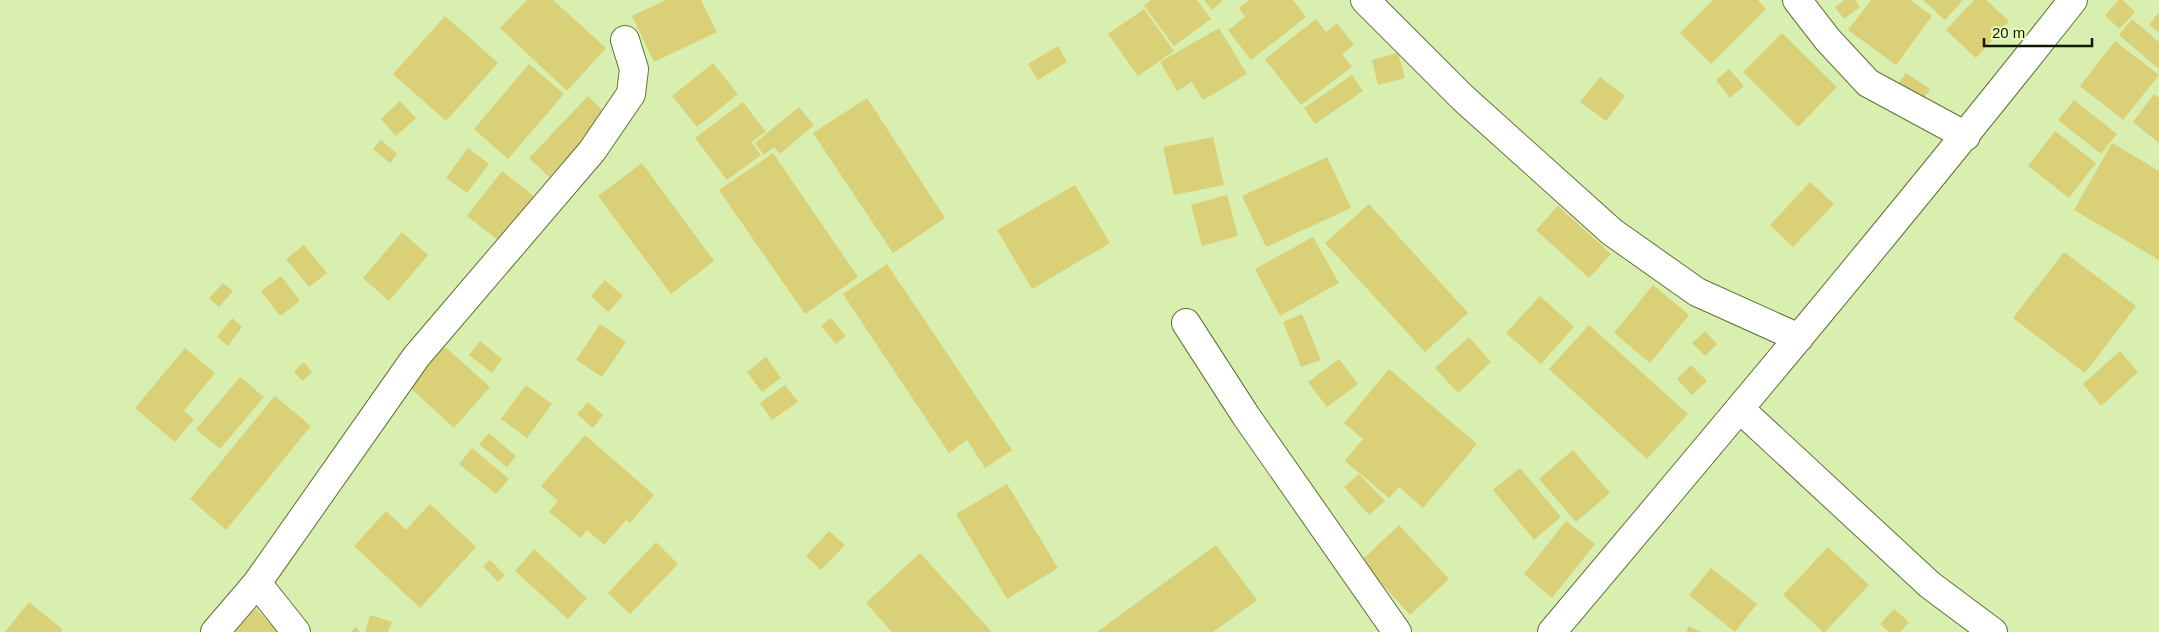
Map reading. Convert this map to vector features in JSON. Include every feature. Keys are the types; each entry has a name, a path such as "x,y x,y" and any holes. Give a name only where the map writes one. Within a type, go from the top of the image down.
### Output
{"street":[{"path":"1365,0 1463,98 1612,232 1697,292 1799,338"},
{"path":"1797,0 1828,40 1868,83 1966,136"},
{"path":"1552,632 1966,136 2073,0"},
{"path":"215,632 257,583 416,357 592,151 630,94 634,69 625,40"},
{"path":"1186,322 1246,416 1397,632"},
{"path":"1740,409 1930,585 1993,632"},
{"path":"257,583 296,632"}],"building":[{"path":"527,0 553,0 606,48 567,91 500,28"},
{"path":"666,0 701,0 717,32 654,62 632,16"},
{"path":"1151,0 1197,0 1211,19 1174,46 1144,6"},
{"path":"1204,0 1223,0 1212,10"},
{"path":"1249,0 1293,0 1306,17 1251,60 1228,30 1245,17 1239,8"},
{"path":"1713,0 1758,0 1766,9 1711,64 1680,33"},
{"path":"1844,0 1855,0 1860,7 1844,19 1835,7"},
{"path":"1871,0 1910,0 1932,16 1896,65 1848,30"},
{"path":"1923,0 1963,0 1945,20"},
{"path":"1974,0 1986,0 2009,21 1976,58 1946,30"},
{"path":"2119,0 2123,0 2135,12 2119,29 2105,15"},
{"path":"1144,9 1174,51 1138,76 1108,34"},
{"path":"2159,12 2159,33 2149,25"},
{"path":"445,16 498,63 446,121 393,74"},
{"path":"1316,19 1326,32 1337,23 1354,45 1342,54 1352,67 1301,105 1265,59"},
{"path":"2132,19 2159,42 2159,69 2119,35"},
{"path":"1219,28 1247,74 1203,100 1192,82 1177,91 1160,62"},
{"path":"1782,33 1837,87 1798,127 1743,72"},
{"path":"2115,41 2159,75 2123,120 2080,86"},
{"path":"1058,46 1067,62 1038,80 1028,64"},
{"path":"1398,53 1405,78 1378,85 1372,60"},
{"path":"713,63 738,94 697,127 672,96"},
{"path":"529,64 564,94 508,159 474,129"},
{"path":"1729,69 1744,86 1730,98 1716,80"},
{"path":"1906,73 1930,89 1921,103 1896,87"},
{"path":"1352,75 1363,91 1315,124 1304,108"},
{"path":"1600,77 1625,96 1606,121 1580,102"},
{"path":"2154,94 2159,98 2159,143 2133,122"},
{"path":"588,96 607,115 549,177 529,158"},
{"path":"867,98 945,218 893,253 813,133"},
{"path":"2074,100 2117,134 2101,154 2058,120"},
{"path":"400,101 416,118 396,136 381,119"},
{"path":"743,102 766,132 751,142 761,155 727,180 695,138"},
{"path":"799,107 814,125 780,154 774,147 764,155 755,143"},
{"path":"2055,131 2096,163 2069,198 2028,166"},
{"path":"1213,137 1224,185 1174,195 1163,147"},
{"path":"381,140 397,154 390,163 373,149"},
{"path":"2112,143 2159,171 2159,260 2074,210"},
{"path":"468,148 489,164 467,193 446,178"},
{"path":"773,153 858,277 805,314 719,190"},
{"path":"1327,157 1351,208 1266,247 1242,196"},
{"path":"642,163 714,261 671,294 598,196"},
{"path":"502,171 540,201 506,246 467,216"},
{"path":"1810,182 1834,204 1793,247 1770,225"},
{"path":"1075,185 1110,243 1032,289 997,230"},
{"path":"1227,195 1238,236 1202,246 1191,205"},
{"path":"1369,204 1468,313 1425,352 1325,243"},
{"path":"1558,206 1611,254 1589,278 1536,230"},
{"path":"402,232 428,255 389,301 363,278"},
{"path":"1313,237 1339,283 1280,316 1255,269"},
{"path":"304,245 327,273 309,287 286,259"},
{"path":"2064,252 2136,306 2085,373 2013,318"},
{"path":"887,264 1012,450 985,468 967,440 949,453 843,294"},
{"path":"281,276 300,301 280,316 261,291"},
{"path":"605,280 623,296 608,312 591,296"},
{"path":"223,283 233,291 219,307 209,298"},
{"path":"1653,285 1689,315 1650,363 1614,333"},
{"path":"1540,296 1574,327 1541,364 1506,333"},
{"path":"1302,314 1321,360 1301,367 1283,322"},
{"path":"232,318 242,327 228,346 217,337"},
{"path":"831,318 846,336 836,344 821,326"},
{"path":"600,324 626,342 602,377 576,360"},
{"path":"1589,325 1688,414 1647,459 1549,369"},
{"path":"1705,331 1717,344 1705,356 1692,343"},
{"path":"1469,337 1491,362 1458,393 1435,368"},
{"path":"480,341 502,359 492,373 469,355"},
{"path":"442,344 490,387 454,428 406,384"},
{"path":"185,348 215,373 184,411 194,419 175,442 135,408"},
{"path":"2120,351 2138,372 2101,406 2083,384"},
{"path":"766,357 781,378 762,392 747,372"},
{"path":"1339,359 1358,384 1327,407 1308,382"},
{"path":"304,362 312,372 302,381 294,371"},
{"path":"1691,365 1707,381 1692,395 1677,379"},
{"path":"1389,369 1477,444 1423,508 1399,487 1389,498 1345,461 1363,439 1344,423"},
{"path":"240,377 264,397 220,449 196,429"},
{"path":"526,385 552,404 527,438 501,419"},
{"path":"785,385 798,402 772,420 760,403"},
{"path":"275,396 311,426 226,530 190,499"},
{"path":"588,402 603,415 593,428 577,414"},
{"path":"489,433 516,456 507,467 479,444"},
{"path":"585,435 654,495 630,523 626,520 604,545 587,530 581,538 549,512 558,501 541,486"},
{"path":"472,448 509,479 496,494 459,464"},
{"path":"1573,450 1610,493 1576,522 1539,479"},
{"path":"1520,468 1561,517 1534,540 1493,490"},
{"path":"1359,474 1385,501 1369,515 1344,487"},
{"path":"1007,484 1058,568 1007,599 956,514"},
{"path":"430,504 476,547 420,608 354,546 386,511 406,530"},
{"path":"1566,521 1595,544 1552,598 1524,574"},
{"path":"1399,525 1449,579 1410,615 1361,561"},
{"path":"829,531 845,545 821,570 806,556"},
{"path":"656,542 678,564 630,614 608,593"},
{"path":"1216,545 1257,600 1213,632 1097,632"},
{"path":"1828,547 1869,585 1823,632 1783,595"},
{"path":"534,549 587,598 568,619 515,571"},
{"path":"920,553 992,632 892,632 866,603"},
{"path":"490,560 505,575 498,582 483,566"},
{"path":"1711,568 1757,604 1735,632 1689,595"},
{"path":"29,602 63,630 61,632 5,632"},
{"path":"255,608 278,632 235,632"},
{"path":"1894,609 1909,622 1900,632 1889,632 1880,624"},
{"path":"370,615 392,622 388,632 365,632"},
{"path":"1689,626 1701,632 1686,632"},
{"path":"356,627 360,632 350,632"}]}
